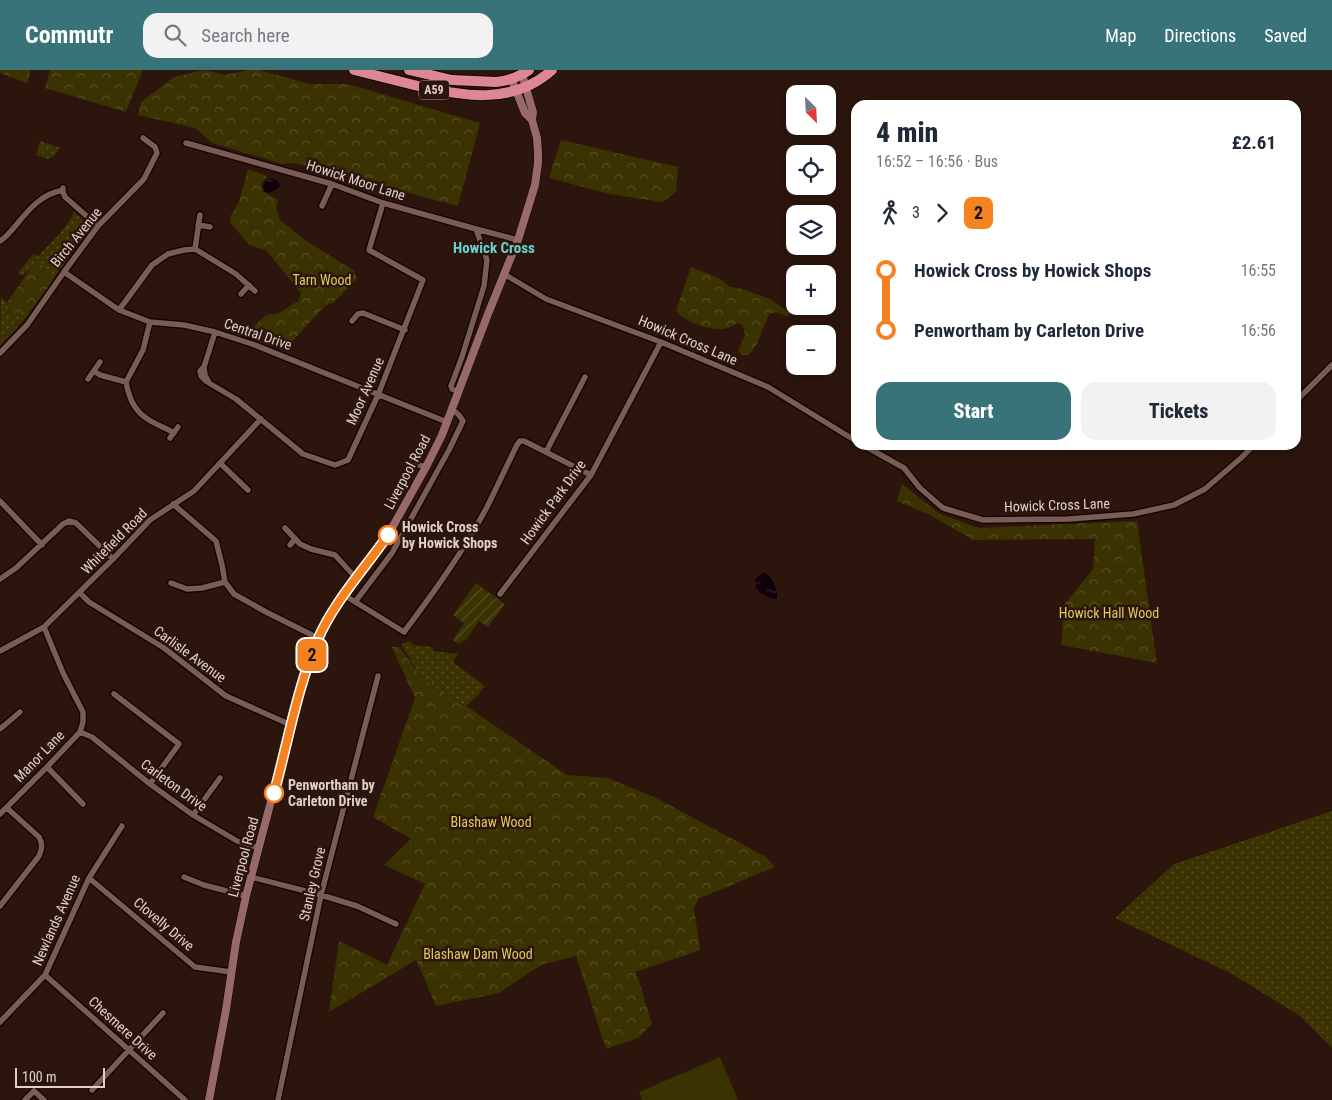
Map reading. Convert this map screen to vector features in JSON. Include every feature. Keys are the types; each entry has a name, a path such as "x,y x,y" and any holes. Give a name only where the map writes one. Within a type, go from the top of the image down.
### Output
{"highway":[{"name":"A59","path":"354,70 447,93 482,96 516,91 536,82 552,70"},
{"name":"A59","path":"409,70 452,80 502,82 511,78"},
{"name":"Liverpool Road","path":"511,78 526,72"}],"street":[{"name":"Liverpool Road","path":"209,1100 226,1010 236,942 246,896 304,676 318,638 329,618 388,535 426,467 447,422 518,240 535,185 538,152 537,138 532,120 533,112 526,87 526,72"},
{"name":"Liverpool Road","path":"511,78 525,113 532,120"},
{"name":"Birch Avenue","path":"0,353 27,325 98,226 144,179 157,153 155,147 143,138"},
{"name":"Howick Moor Lane","path":"186,143 332,184 383,203 518,240"},
{"path":"322,206 332,184"},
{"path":"0,241 6,238 30,208 42,198 63,188 65,197 98,226"},
{"name":"Moor Avenue","path":"215,332 204,367 200,371 201,376 208,383 236,399 304,454 335,465 348,460 378,395 423,280 369,250 383,203"},
{"path":"196,250 200,215"},
{"path":"198,225 210,228"},
{"name":"Liverpool Road","path":"458,392 452,389 451,386 484,286 487,260 476,229"},
{"path":"119,310 152,265 168,254 184,250 196,250 236,274 255,291"},
{"name":"Central Drive","path":"64,272 119,310 150,322 184,325 215,332 274,352 447,422"},
{"name":"Howick Cross Lane","path":"504,274 546,299 661,342 768,387 851,438"},
{"path":"241,294 249,285"},
{"path":"352,322 358,314 363,313 404,330"},
{"path":"150,322 143,350 126,382 128,396 134,407 148,420 176,430 170,438"},
{"name":"Howick Park Drive","path":"500,594 591,475 661,342"},
{"path":"88,379 100,362"},
{"path":"1301,396 1332,365"},
{"path":"94,370 100,375 126,382"},
{"path":"546,452 585,377"},
{"path":"354,602 392,553 449,450 463,421 452,409"},
{"name":"Whitefield Road","path":"0,651 44,627 113,560 150,520 194,490 221,464 261,419"},
{"path":"344,595 404,632 454,563 486,508 517,444 520,442 524,441 591,475"},
{"name":"Howick Cross Lane","path":"872,450 904,468 920,488 943,508 983,520 1070,519 1133,514 1174,505 1205,489 1249,450"},
{"path":"221,464 248,490"},
{"path":"396,497 414,465 426,467"},
{"path":"0,501 42,545"},
{"path":"173,504 216,541 225,582 234,594 318,638"},
{"path":"0,579 16,568 63,524 69,521 76,523 113,560"},
{"path":"285,528 300,544 335,555 356,578"},
{"path":"290,545 295,539"},
{"path":"171,583 186,589 202,588 225,582"},
{"name":"Carlisle Avenue","path":"80,593 89,602 164,648 226,696 291,725"},
{"name":"Manor Lane","path":"0,814 80,732 83,722 84,712 63,673 44,627"},
{"name":"Stanley Grove","path":"278,1100 321,895 378,676"},
{"path":"114,694 179,744 150,784"},
{"path":"0,729 20,712"},
{"name":"Carleton Drive","path":"80,732 92,738 193,815 237,841 259,848"},
{"path":"47,767 83,804"},
{"path":"193,815 220,778"},
{"path":"0,906 39,856 42,848 39,837 6,808"},
{"name":"Newlands Avenue","path":"0,1022 3,1015 45,975 89,878 122,826"},
{"path":"184,877 204,886 246,896"},
{"name":"Clovelly Drive","path":"89,878 195,967 231,972"},
{"path":"252,878 357,906 396,924"},
{"name":"Chesmere Drive","path":"45,975 185,1100"},
{"path":"92,1090 163,1013"},
{"path":"26,1100 34,1091 44,1100"}],"green space":[{"path":"0,70 31,70 27,83 0,73"},
{"path":"50,70 143,70 126,112 45,88"},
{"path":"204,70 225,75 248,70 260,70 309,84 348,84 480,123 458,206 303,165 283,164 212,143 195,128 138,115 141,102 174,77"},
{"path":"561,140 678,167 676,192 662,202 609,194 549,178"},
{"path":"40,141 60,148 54,156 48,159 36,155"},
{"name":"Tarn Wood","path":"248,169 267,176 261,184 263,191 278,200 276,206 279,219 305,240 354,271 357,279 334,302 325,306 286,348 246,334 266,315 279,313 298,301 301,293 266,250 249,245 230,222 231,215 239,202"},
{"path":"74,212 87,223 89,228 51,282 50,273 32,266 22,276 18,273 33,254 38,256 53,241"},
{"path":"39,264 44,266 50,273 50,285 27,316 11,315 7,303 32,266"},
{"path":"691,267 719,278 730,287 739,288 770,299 786,310 786,315 789,315 788,317 776,312 769,314 757,344 749,355 741,355 738,350 745,335 743,326 738,323 725,329 704,327 684,318 676,310"},
{"path":"1,297 7,303 9,311 16,316 27,316 0,345"},
{"name":"Howick Hall Wood","path":"902,484 940,514 979,528 1137,521 1157,663 1061,645 1064,605 1093,569 1095,539 973,540 930,515 897,501"},
{"path":"476,583 505,604 488,627 479,621 466,640 459,644 453,640 464,623 453,615"},
{"path":"410,641 413,645 433,647 433,651 458,654 453,662 485,686 466,706 434,690 418,672 401,644"},
{"name":"Blashaw Wood","path":"392,647 399,647 435,690 466,706 567,775 608,778 658,799 766,857 775,867 698,899 694,908 700,950 636,972 652,1024 638,1038 606,1049 576,956 541,965 499,993 436,1006 416,960 329,1012 339,941 387,965 425,884 384,865 411,839 373,817 415,698"},
{"path":"1332,811 1332,1048 1300,1016 1232,974 1115,918 1174,864"},
{"path":"720,1057 738,1100 642,1100 639,1092"}],"water":[{"path":"272,178 279,182 280,185 269,193 264,191 263,187 265,182"},
{"path":"765,572 774,584 777,598 774,599 757,589 756,578"}],"bus line":[{"name":"2","path":"274,793 304,676 318,638 344,595 388,535"}],"place":[{"name":"Howick Cross by Howick Shops","path":"388,535"},
{"name":"Penwortham by Carleton Drive","path":"274,793"}],"district":[{"name":"Howick Cross","path":"494,248"}],"park label":[{"name":"Blashaw Dam Wood","path":"478,954"}]}
